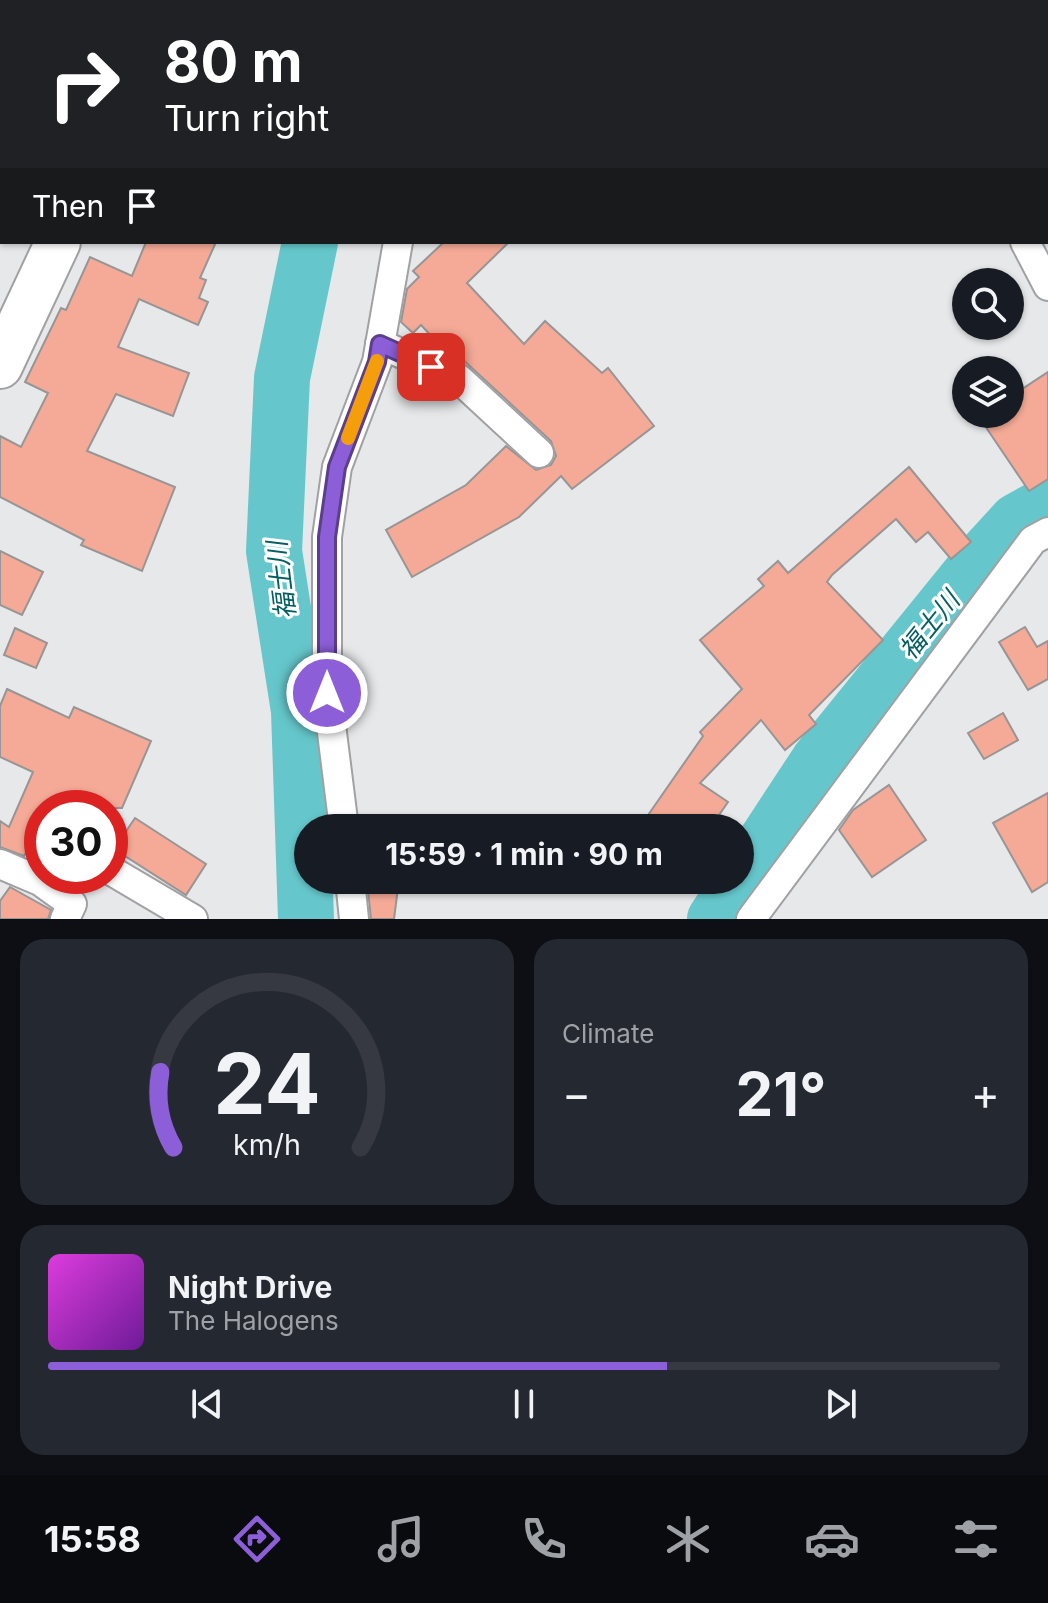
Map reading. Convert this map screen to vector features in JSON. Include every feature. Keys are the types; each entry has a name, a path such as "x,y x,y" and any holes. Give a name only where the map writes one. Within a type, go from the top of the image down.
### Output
{"main road":[{"path":"0,366 57,244"}],"street":[{"path":"342,814 327,693 327,537 337,467 377,362 398,244"},
{"path":"1026,244 1048,286"},
{"path":"380,344 459,379 539,453"},
{"path":"751,919 1033,540 1048,532"},
{"path":"0,864 40,881 72,904 65,919"},
{"path":"128,881 193,919"},
{"path":"351,894 354,919"}],"building":[{"path":"145,244 215,244 200,278 206,280 199,298 208,302 198,325 139,299 118,347 189,373 173,416 116,394 87,451 175,487 142,571 81,545 84,540 0,497 0,436 21,447 48,393 25,382 61,308 66,310 90,257 132,276"},
{"path":"442,244 507,244 467,283 524,344 545,321 602,373 608,368 654,426 572,489 561,476 519,517 412,577 386,530 466,485 506,446 536,470 551,465 556,456 551,441 461,358 450,356 421,325 413,333 401,322 407,289 419,277 413,271"},
{"path":"1048,372 1048,479 1029,491 986,428 1024,428 1024,388"},
{"path":"909,467 971,542 951,559 928,532 916,542 896,519 827,582 883,640 809,715 816,724 785,750 761,720 700,783 728,802 720,814 649,814 703,736 700,732 742,689 700,640 764,586 758,579 778,561 788,573"},
{"path":"0,551 43,572 22,615 0,605"},
{"path":"1025,627 1037,647 1048,641 1048,679 1028,690 999,642"},
{"path":"15,628 47,643 36,668 4,655"},
{"path":"7,689 69,718 74,707 151,741 128,794 128,790 25,790 33,772 0,757 0,706"},
{"path":"1003,713 1018,740 984,759 968,733"},
{"path":"889,785 926,840 872,877 839,830 853,810"},
{"path":"24,793 24,856 0,847 0,821 9,827"},
{"path":"1048,793 1048,882 1032,892 993,823"},
{"path":"135,818 206,864 186,895 128,858 128,828"},
{"path":"10,887 51,910 48,919 0,919 0,901"},
{"path":"368,894 397,894 394,919 371,919"}],"waterway":[{"name":"福士川","path":"306,919 299,711 274,551 282,378 310,244"},
{"name":"福士川","path":"715,919 818,762 985,556 1017,521 1048,504"}],"slow traffic":[{"path":"348,438 377,361"}],"route":[{"path":"327,693 327,537 337,467 377,362 380,344 431,367"}]}
